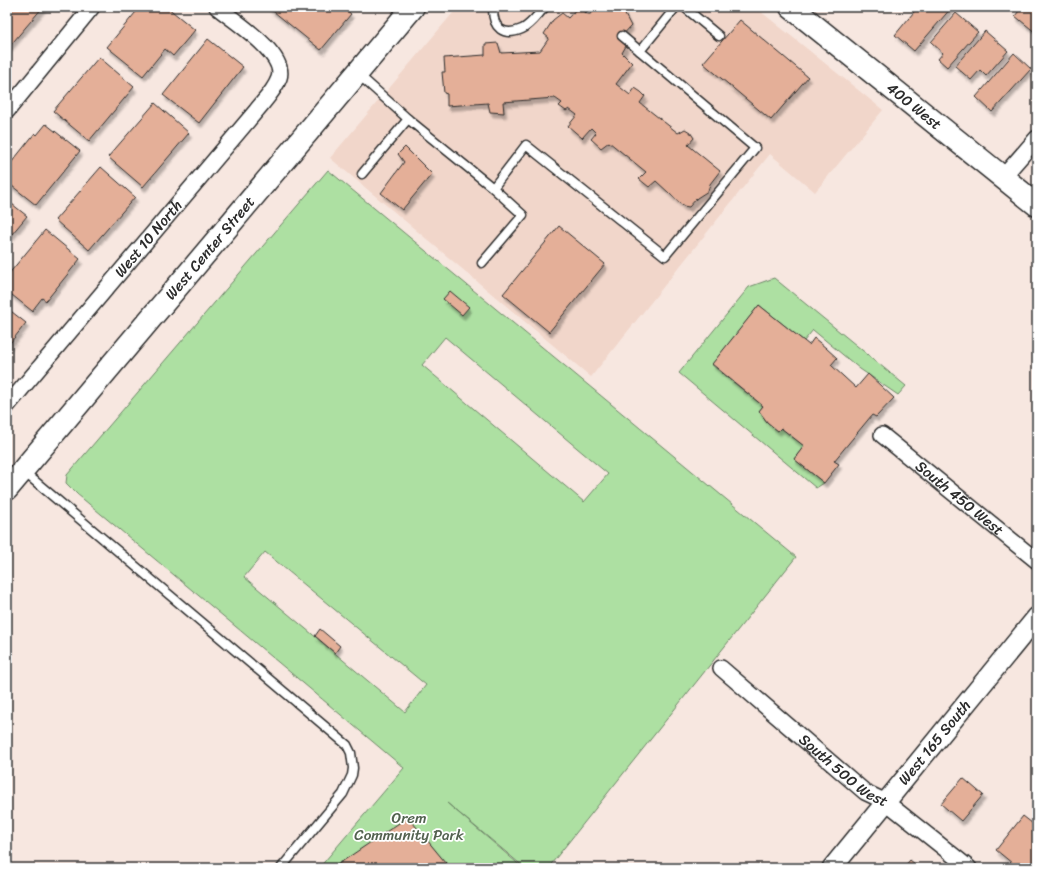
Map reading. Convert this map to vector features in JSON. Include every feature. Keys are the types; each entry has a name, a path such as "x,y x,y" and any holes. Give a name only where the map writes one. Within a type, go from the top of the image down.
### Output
{"main road":[{"name":"West Center Street","path":"7,489 413,7"},
{"name":"400 West","path":"791,7 1037,205"}],"street":[{"path":"7,111 92,7"},
{"name":"West 10 North","path":"7,406 274,88 279,78 280,67 275,56 217,7"},
{"path":"1003,178 1037,138"},
{"name":"South 450 West","path":"882,434 1037,562"},
{"name":"West 165 South","path":"832,868 1037,617"},
{"name":"South 500 West","path":"721,668 865,792 886,802 969,868"}],"lane":[{"path":"494,7 493,19 498,27 504,31 512,31 522,28 534,20 545,7"},
{"path":"640,51 676,7"},
{"path":"684,7 719,36"},
{"path":"493,188 526,146 664,256 755,148 622,36"},
{"path":"357,74 408,119 493,188 523,215 482,263"},
{"path":"362,174 408,119"},
{"path":"23,470 347,744 351,753 353,768 352,775 343,794 281,868"}],"shaded area":[{"path":"458,7 755,7 883,110 815,192 770,154 591,377 330,158"}],"green space":[{"name":"Orem Community Park","path":"328,170 796,557 548,868 525,868 447,803 523,868 319,868 404,768 77,494 66,483 67,475","holes":["445,337 608,474 584,502 422,365","265,552 426,685 405,712 244,577"]},
{"path":"774,278 906,386 898,395 860,369 813,330 804,341 759,305 712,365 763,406 759,411 767,422 778,431 781,428 804,446 794,459 824,483 816,488 679,373 749,287"}],"building":[{"path":"7,7 43,7 8,48 7,48"},
{"path":"140,7 167,7 195,30 173,56 165,49 143,76 107,47"},
{"path":"268,7 343,7 351,14 321,50"},
{"path":"578,7 587,12 591,7 621,7 631,26 620,38 626,46 622,53 632,63 616,84 630,95 635,88 641,92 645,96 640,103 678,133 685,129 690,132 694,138 688,145 720,171 710,184 708,191 697,198 689,207 683,206 656,181 649,187 639,179 646,172 609,142 601,148 591,139 596,133 591,128 582,138 568,126 577,115 569,109 566,111 559,106 562,103 555,98 503,102 504,113 490,112 488,103 447,106 447,94 444,93 442,72 445,72 444,58 485,55 485,44 498,43 501,53 540,51 549,38 544,34 553,20 562,13 568,18"},
{"path":"918,7 952,7 914,51 895,35"},
{"path":"1022,7 1037,7 1036,33 1015,16"},
{"path":"956,13 978,32 947,67 938,59 943,53 931,42"},
{"path":"740,20 808,77 771,120 703,63"},
{"path":"985,31 1008,51 986,76 980,70 971,80 955,66"},
{"path":"208,39 243,67 199,123 163,95"},
{"path":"1014,53 1031,69 992,112 976,97"},
{"path":"99,57 134,87 89,141 53,111"},
{"path":"155,103 189,133 143,187 108,157"},
{"path":"46,124 80,151 36,205 7,182 7,168 35,133 37,135"},
{"path":"405,147 432,174 402,210 381,193 404,162 398,154"},
{"path":"101,167 135,197 89,250 55,220"},
{"path":"7,200 27,216 7,240"},
{"path":"559,226 605,264 549,332 503,294"},
{"path":"45,230 80,259 46,301 42,298 32,311 7,291 7,276"},
{"path":"450,291 469,307 462,315 443,299"},
{"path":"759,305 809,345 814,338 826,348 837,358 831,365 856,388 868,374 894,398 876,417 872,415 834,461 839,464 824,483 794,459 804,446 781,428 778,431 767,422 759,411 763,406 712,364"},
{"path":"7,308 26,323 7,347"},
{"path":"320,629 340,646 335,653 315,636"},
{"path":"963,778 983,795 961,821 941,804"},
{"path":"1023,816 1037,827 1037,868 1018,868 996,850"},
{"path":"408,817 450,868 336,868 337,865"},
{"path":"910,860 920,868 903,868"}]}
